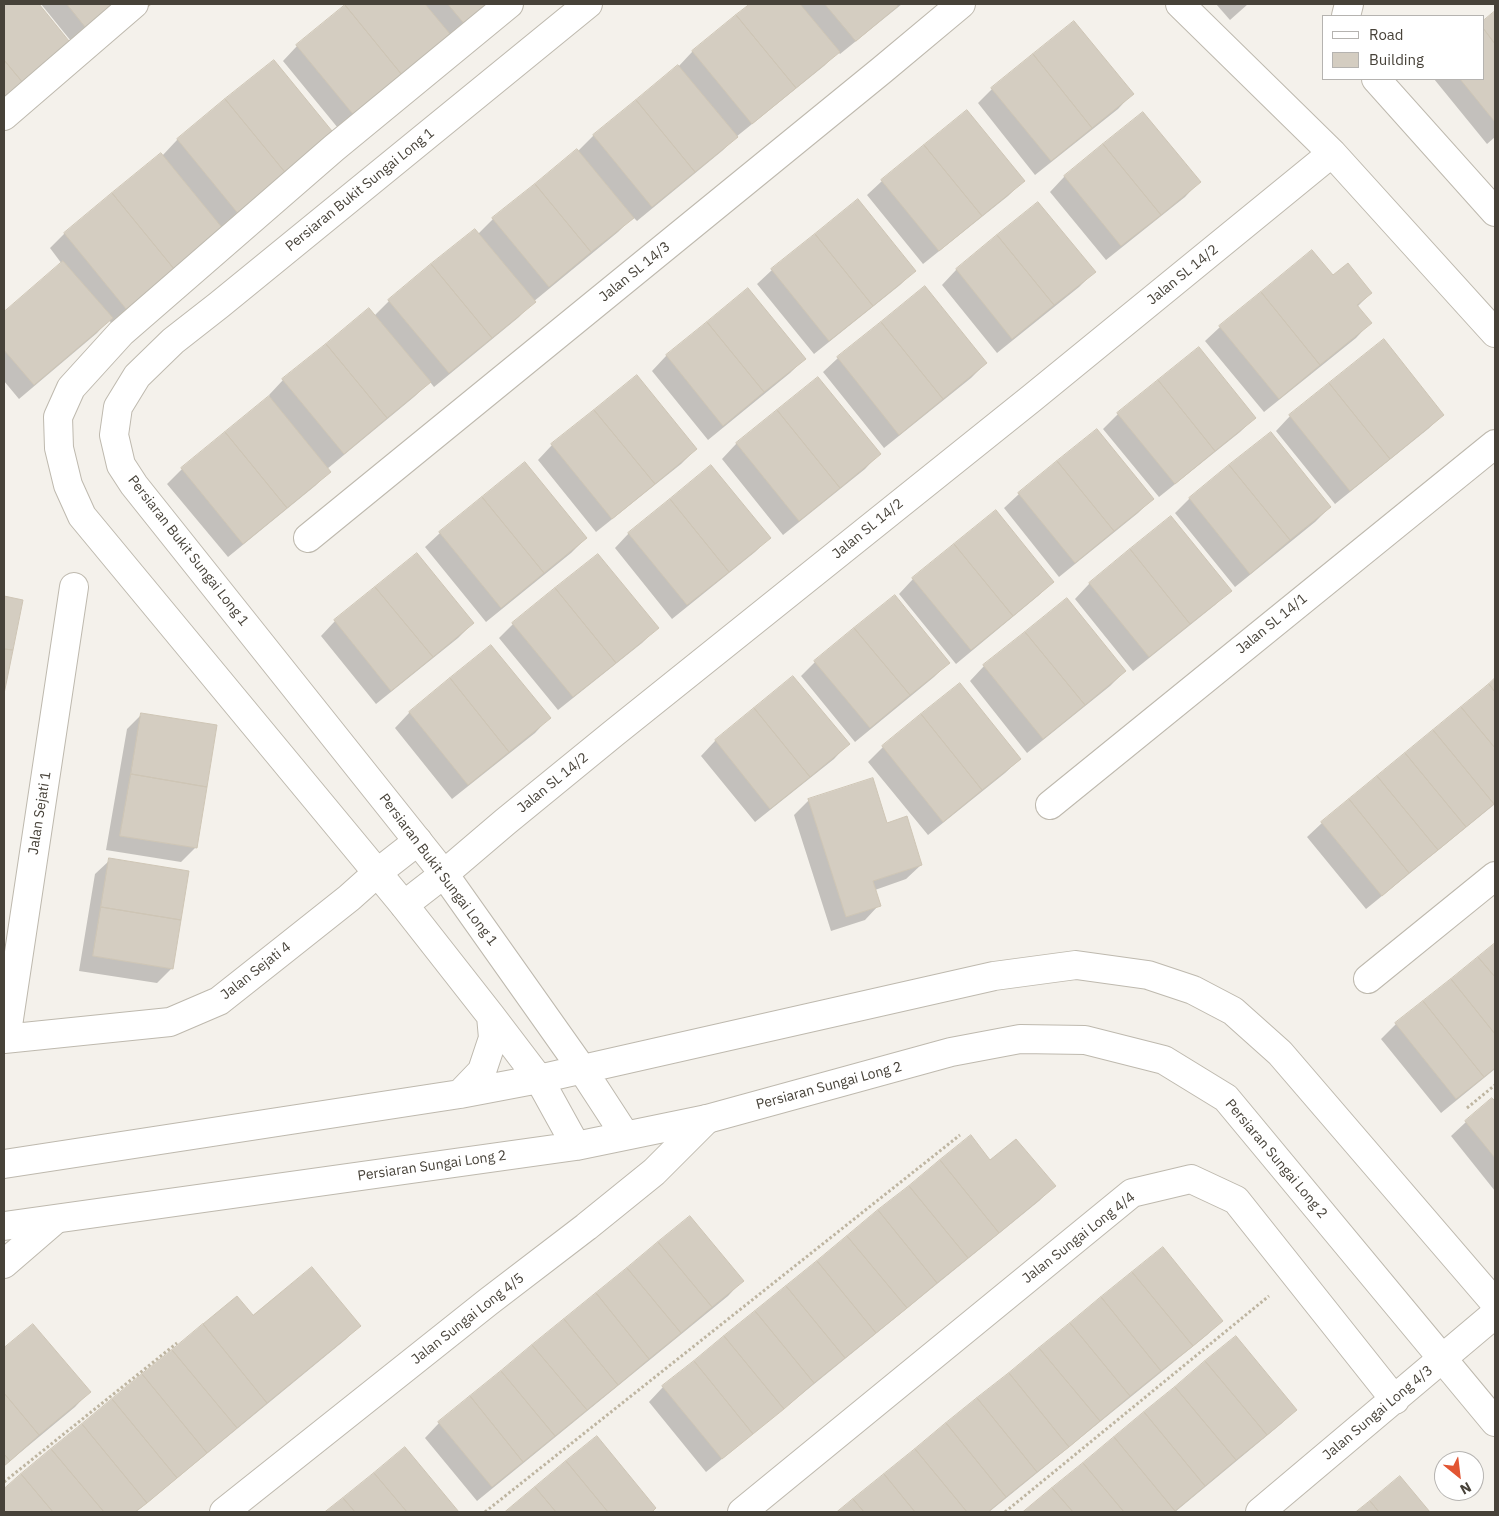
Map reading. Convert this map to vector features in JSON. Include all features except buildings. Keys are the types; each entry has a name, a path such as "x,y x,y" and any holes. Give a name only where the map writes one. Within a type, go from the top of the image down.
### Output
{"street":[{"path":"4,116 134,4"},
{"path":"509,4 334,148 121,333 71,388 58,417 59,448 68,485 82,516 404,905 539,1079 576,1146"},
{"name":"Persiaran Bukit Sungai Long 1","path":"588,4 173,341 137,376 118,406 114,435 121,465 134,485 444,874 582,1069 625,1136"},
{"name":"Jalan SL 14/3","path":"308,538 882,70 960,4"},
{"path":"1180,4 1332,153 1495,333"},
{"path":"1377,80 1495,212"},
{"name":"Jalan SL 14/2","path":"404,905 1332,153"},
{"name":"Jalan SL 14/1","path":"1050,804 1495,444"},
{"name":"Jalan Sejati 1","path":"5,1039 74,587"},
{"name":"Jalan Sejati 4","path":"5,1039 170,1022 219,1000 418,841"},
{"path":"1368,979 1495,876"},
{"path":"4,1169 460,1094 539,1079 994,976 1076,965 1148,975 1193,990 1233,1011 1280,1053 1495,1303"},
{"path":"460,1094 482,1071 493,1038 491,1016"},
{"name":"Persiaran Sungai Long 2","path":"4,1226 576,1146 707,1119 951,1052 1020,1038 1085,1040 1164,1060 1226,1098 1495,1422"},
{"name":"Jalan Sungai Long 4/5","path":"224,1512 654,1172 707,1119"},
{"name":"Jalan Sungai Long 4/4","path":"742,1512 1132,1193 1191,1178 1236,1200 1394,1400"},
{"path":"4,1264 55,1220"},
{"name":"Jalan Sungai Long 4/3","path":"1260,1512 1495,1314"}],"path":[{"path":"1467,1108 1495,1085"},
{"path":"484,1512 960,1135"},
{"path":"1005,1512 1295,1275"},
{"path":"4,1482 177,1344"}]}
